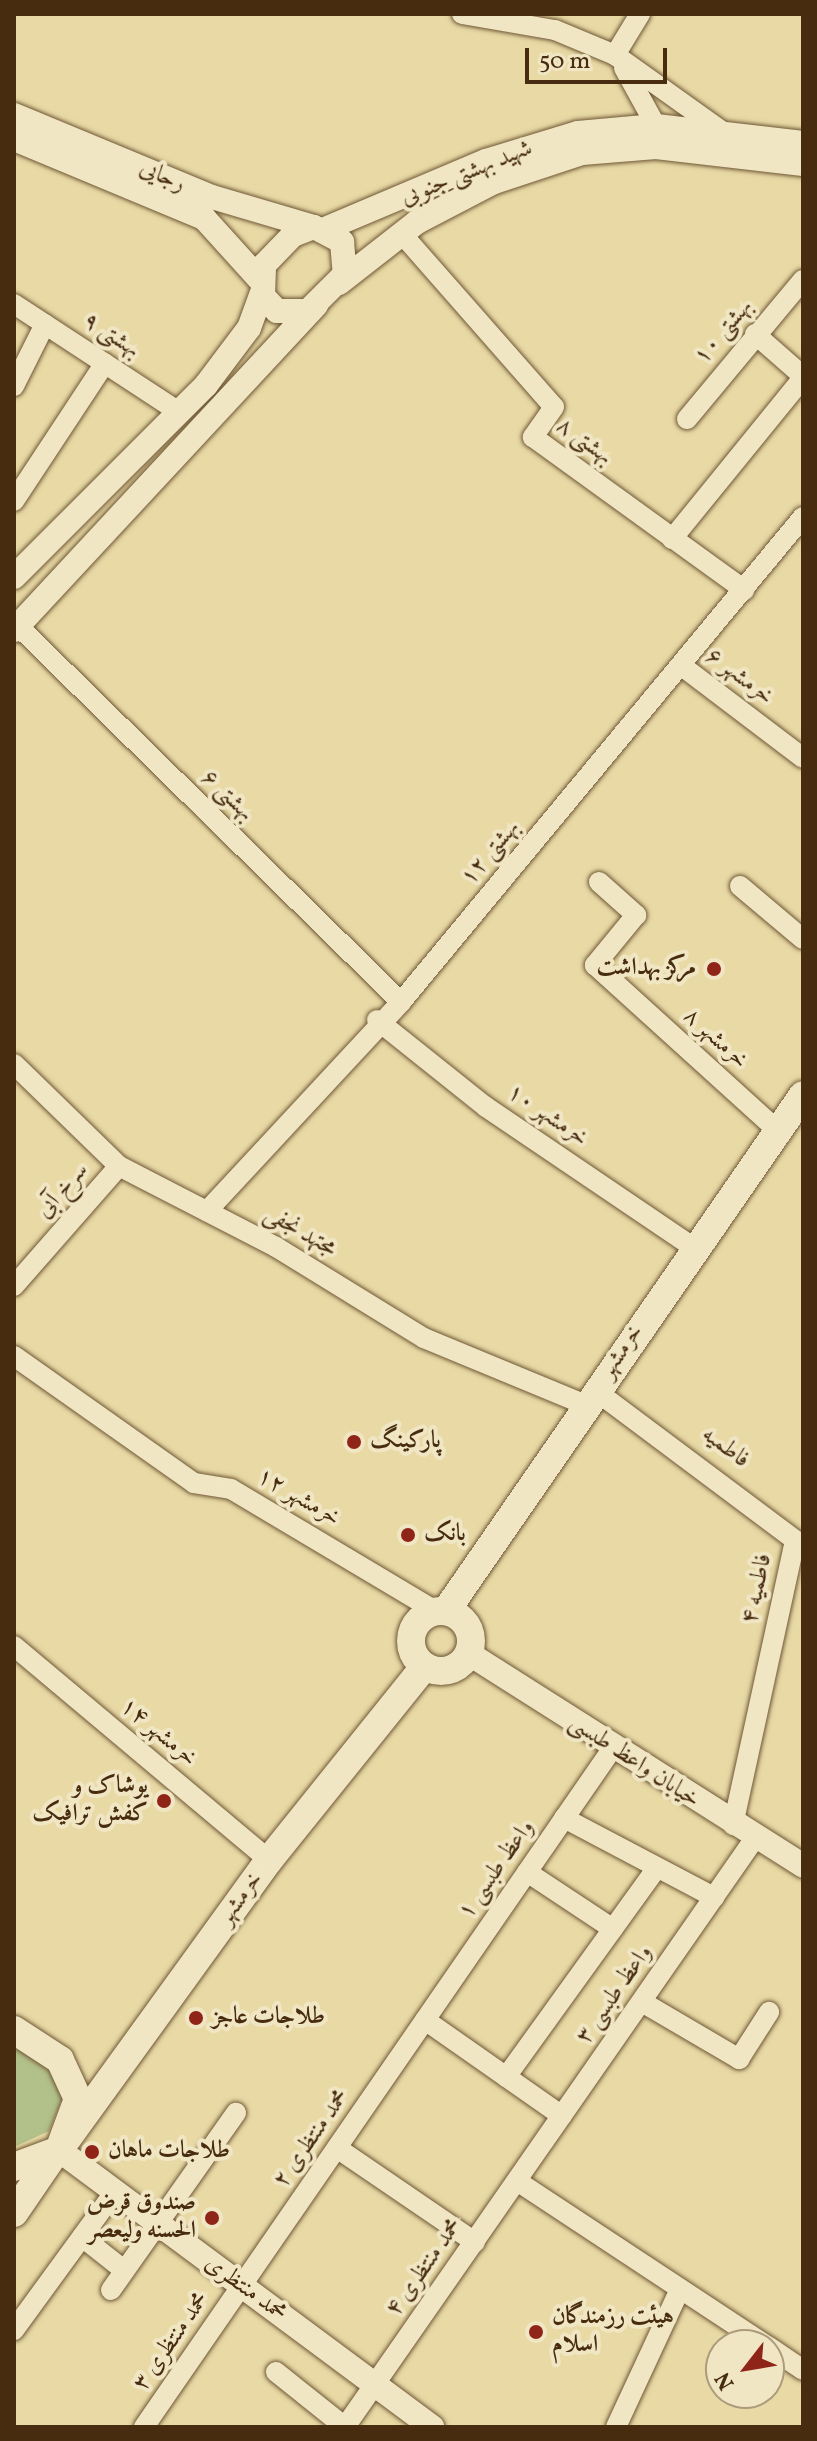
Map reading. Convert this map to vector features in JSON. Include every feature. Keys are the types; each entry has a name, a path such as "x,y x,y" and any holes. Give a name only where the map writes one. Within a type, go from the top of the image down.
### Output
{"main road":[{"name":"خرمشهر","path":"446,1612 790,1126 803,1095"},
{"name":"خرمشهر","path":"597,1402 693,1247 790,1126"},
{"path":"446,1612 471,1636 468,1653 455,1668 424,1667 410,1640 418,1621 446,1612"},
{"name":"خرمشهر","path":"14,2213 269,1860 424,1667"},
{"path":"14,2030 60,2060 79,2068 120,2065"},
{"path":"14,2167 60,2148 78,2099 60,2060"}],"street":[{"path":"462,14 555,30 615,55 720,130"},
{"path":"615,55 640,14"},
{"path":"615,55 656,126"},
{"name":"رجایی","path":"14,115 212,197 319,228"},
{"name":"شهید بهشتی جنوبی","path":"319,228 486,161 578,133 656,126 720,130 803,143"},
{"name":"رجایی","path":"14,139 204,218 261,286"},
{"name":"شهید بهشتی جنوبی","path":"339,283 402,234 494,182 582,153 656,147 803,164"},
{"path":"14,577 179,412 249,328 270,257 319,228 347,252 339,283 16,628"},
{"name":"بهشتی ۸","path":"402,234 554,407 533,437 744,590"},
{"name":"بهشتی ۱۰","path":"687,419 803,280"},
{"path":"261,286 287,314 316,305"},
{"name":"بهشتی ۹","path":"14,304 179,412"},
{"path":"14,386 45,324"},
{"path":"672,539 803,377 755,334"},
{"path":"14,501 105,363"},
{"name":"بهشتی ۱۲","path":"207,1211 377,1020 401,1002 803,517"},
{"name":"بهشتی ۶","path":"16,628 401,1002"},
{"name":"خرمشهر ۶","path":"682,666 803,758"},
{"name":"خرمشهر ۸","path":"599,882 636,915 595,965 790,1126"},
{"path":"740,886 803,939"},
{"name":"خرمشهر ۱۰","path":"377,1020 486,1107 693,1247"},
{"name":"مجتهد نجفی","path":"14,1064 119,1166 207,1211 424,1338 597,1402"},
{"name":"سرخ آبی","path":"14,1286 119,1166"},
{"name":"خرمشهر ۱۲","path":"14,1356 194,1483 231,1489 446,1612"},
{"name":"فاطمیه","path":"597,1402 682,1448 799,1544"},
{"name":"فاطمیه ۴","path":"733,1825 799,1544"},
{"name":"خرمشهر ۱۴","path":"14,1646 269,1860"},
{"name":"خیابان واعظ طبسی","path":"468,1653 612,1749 803,1866"},
{"name":"واعظ طبسی ۱","path":"425,2020 612,1749"},
{"path":"564,1818 714,1897"},
{"name":"واعظ طبسی ۳","path":"517,2181 755,1838"},
{"path":"506,2077 657,1868"},
{"path":"527,1872 613,1929"},
{"path":"642,2002 739,2059 769,2012"},
{"path":"425,2020 562,2116"},
{"name":"محمد منتظری ۲","path":"242,2287 425,2020"},
{"path":"111,2290 236,2113"},
{"name":"محمد منتظری","path":"60,2148 114,2193 432,2427"},
{"path":"337,2148 475,2242"},
{"path":"517,2181 741,2329"},
{"name":"محمد منتظری ۴","path":"345,2427 517,2181"},
{"path":"14,2330 114,2193"},
{"path":"82,2237 124,2270"},
{"name":"محمد منتظری ۳","path":"144,2427 242,2287"},
{"path":"616,2427 680,2289"},
{"path":"785,2358 803,2370"},
{"path":"276,2372 345,2427"}],"green space":[{"path":"14,2045 55,2071 65,2092 49,2131 14,2147"}],"place":[{"name":"مرکز بهداشت","path":"714,969"},
{"name":"پارکینگ","path":"354,1442"},
{"name":"بانک","path":"408,1535"},
{"name":"پوشاک و کفش ترافیک","path":"164,1801"},
{"name":"طلاجات عاجز","path":"196,2018"},
{"name":"طلاجات ماهان","path":"92,2152"},
{"name":"صندوق قرض الحسنه ولیعصر","path":"212,2218"},
{"name":"هیئت رزمندگان اسلام","path":"536,2332"}]}
